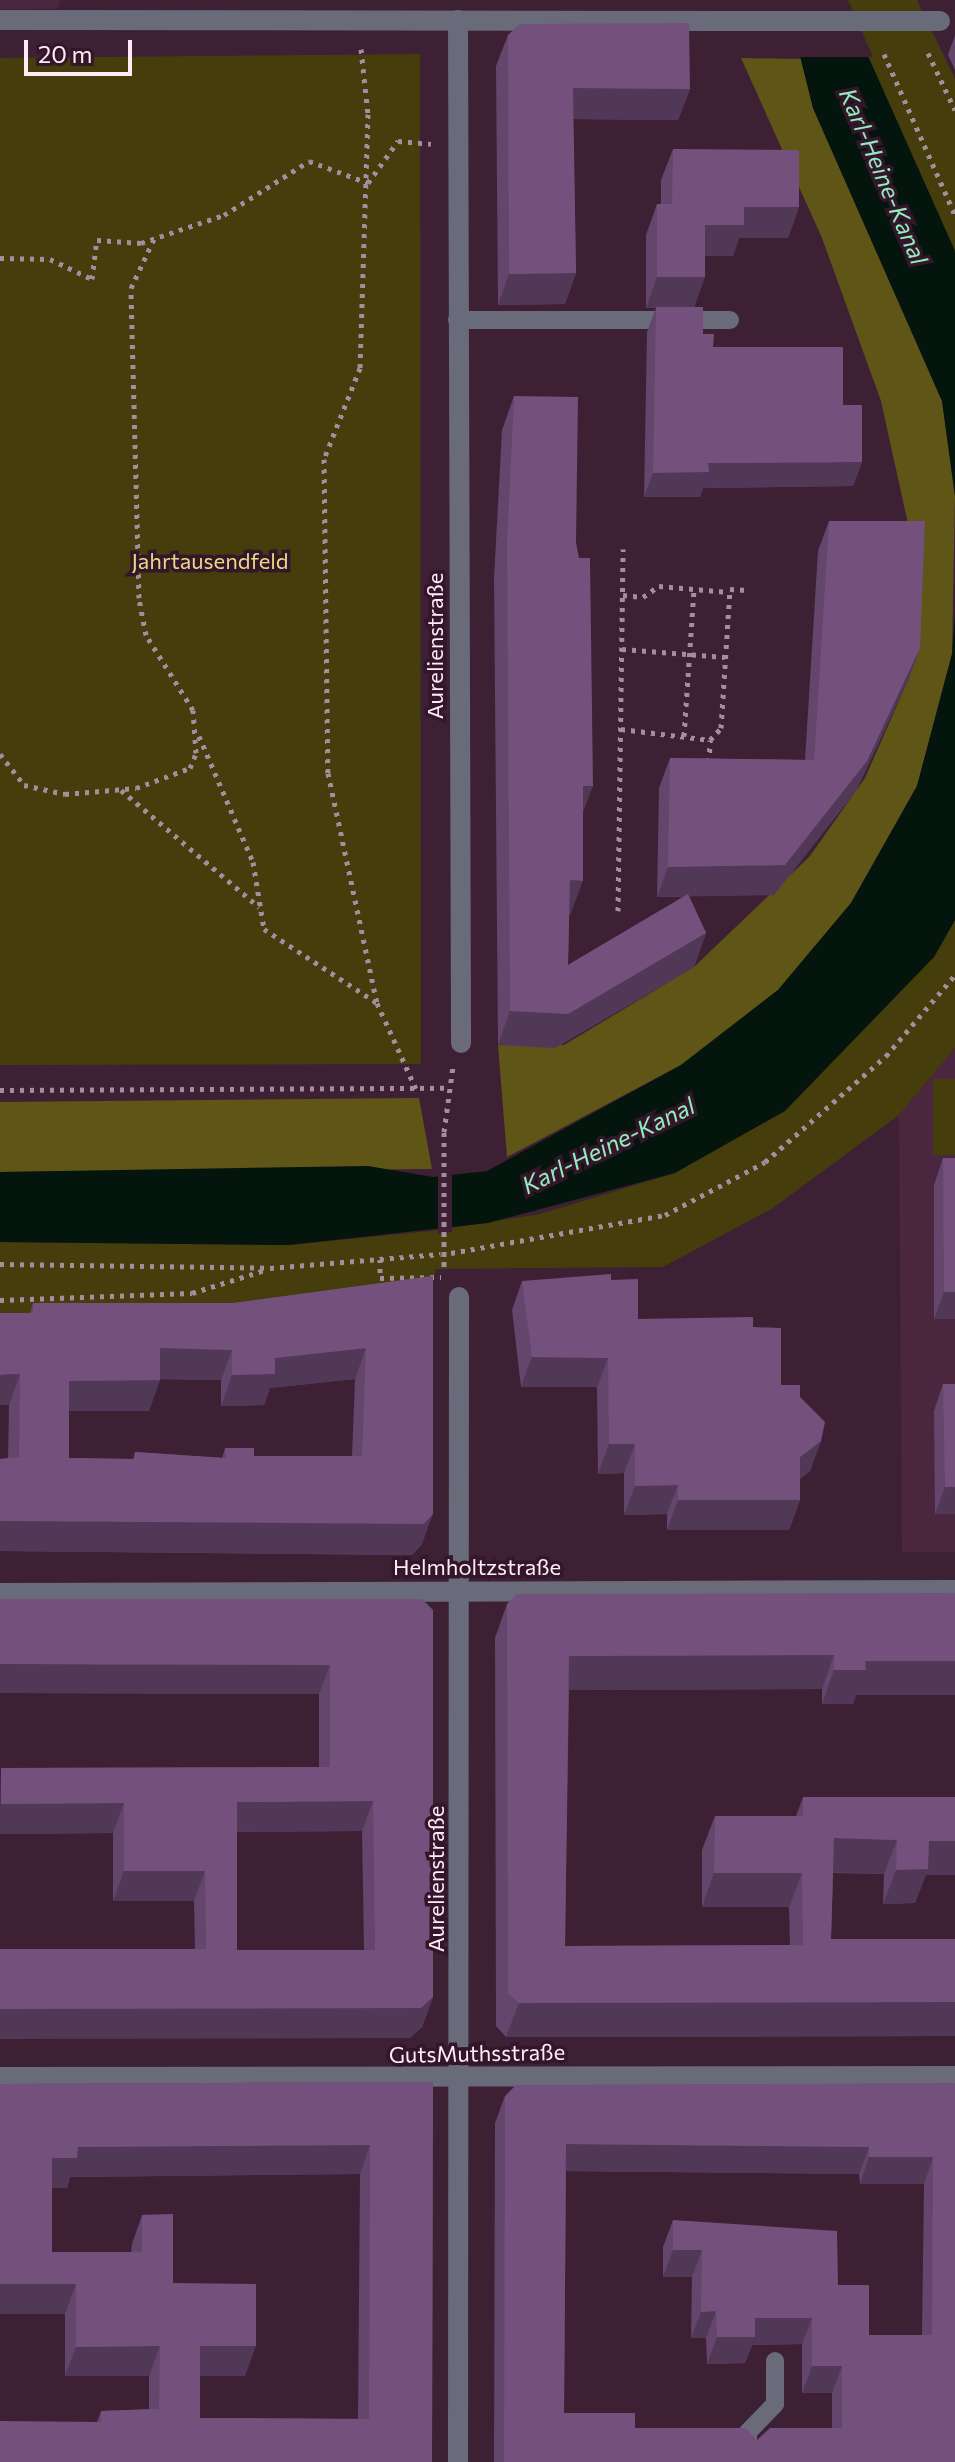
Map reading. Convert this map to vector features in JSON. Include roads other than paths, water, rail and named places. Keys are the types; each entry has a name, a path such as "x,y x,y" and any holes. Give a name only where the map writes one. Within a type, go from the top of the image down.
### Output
{"street":[{"path":"0,20 947,21"},
{"name":"Aurelienstraße","path":"458,20 461,1043"},
{"name":"Aurelienstraße","path":"458,2462 459,1297"},
{"name":"Helmholtzstraße","path":"0,1593 955,1590"},
{"name":"GutsMuthsstraße","path":"0,2077 460,2079 955,2076"}],"lane":[{"path":"457,320 730,320"},
{"path":"748,2455 748,2432 775,2404 775,2361"}],"water":[{"name":"Karl-Heine-Kanal","path":"843,0 955,251 955,496 942,401 813,108 795,36"},
{"name":"Karl-Heine-Kanal","path":"955,614 955,920 934,957 785,1111 675,1173 488,1223 289,1245 0,1242 0,1172 368,1166 433,1177 487,1171 681,1065 778,990 851,903 917,786 952,654"}],"park label":[{"name":"Jahrtausendfeld","path":"210,561"}]}
